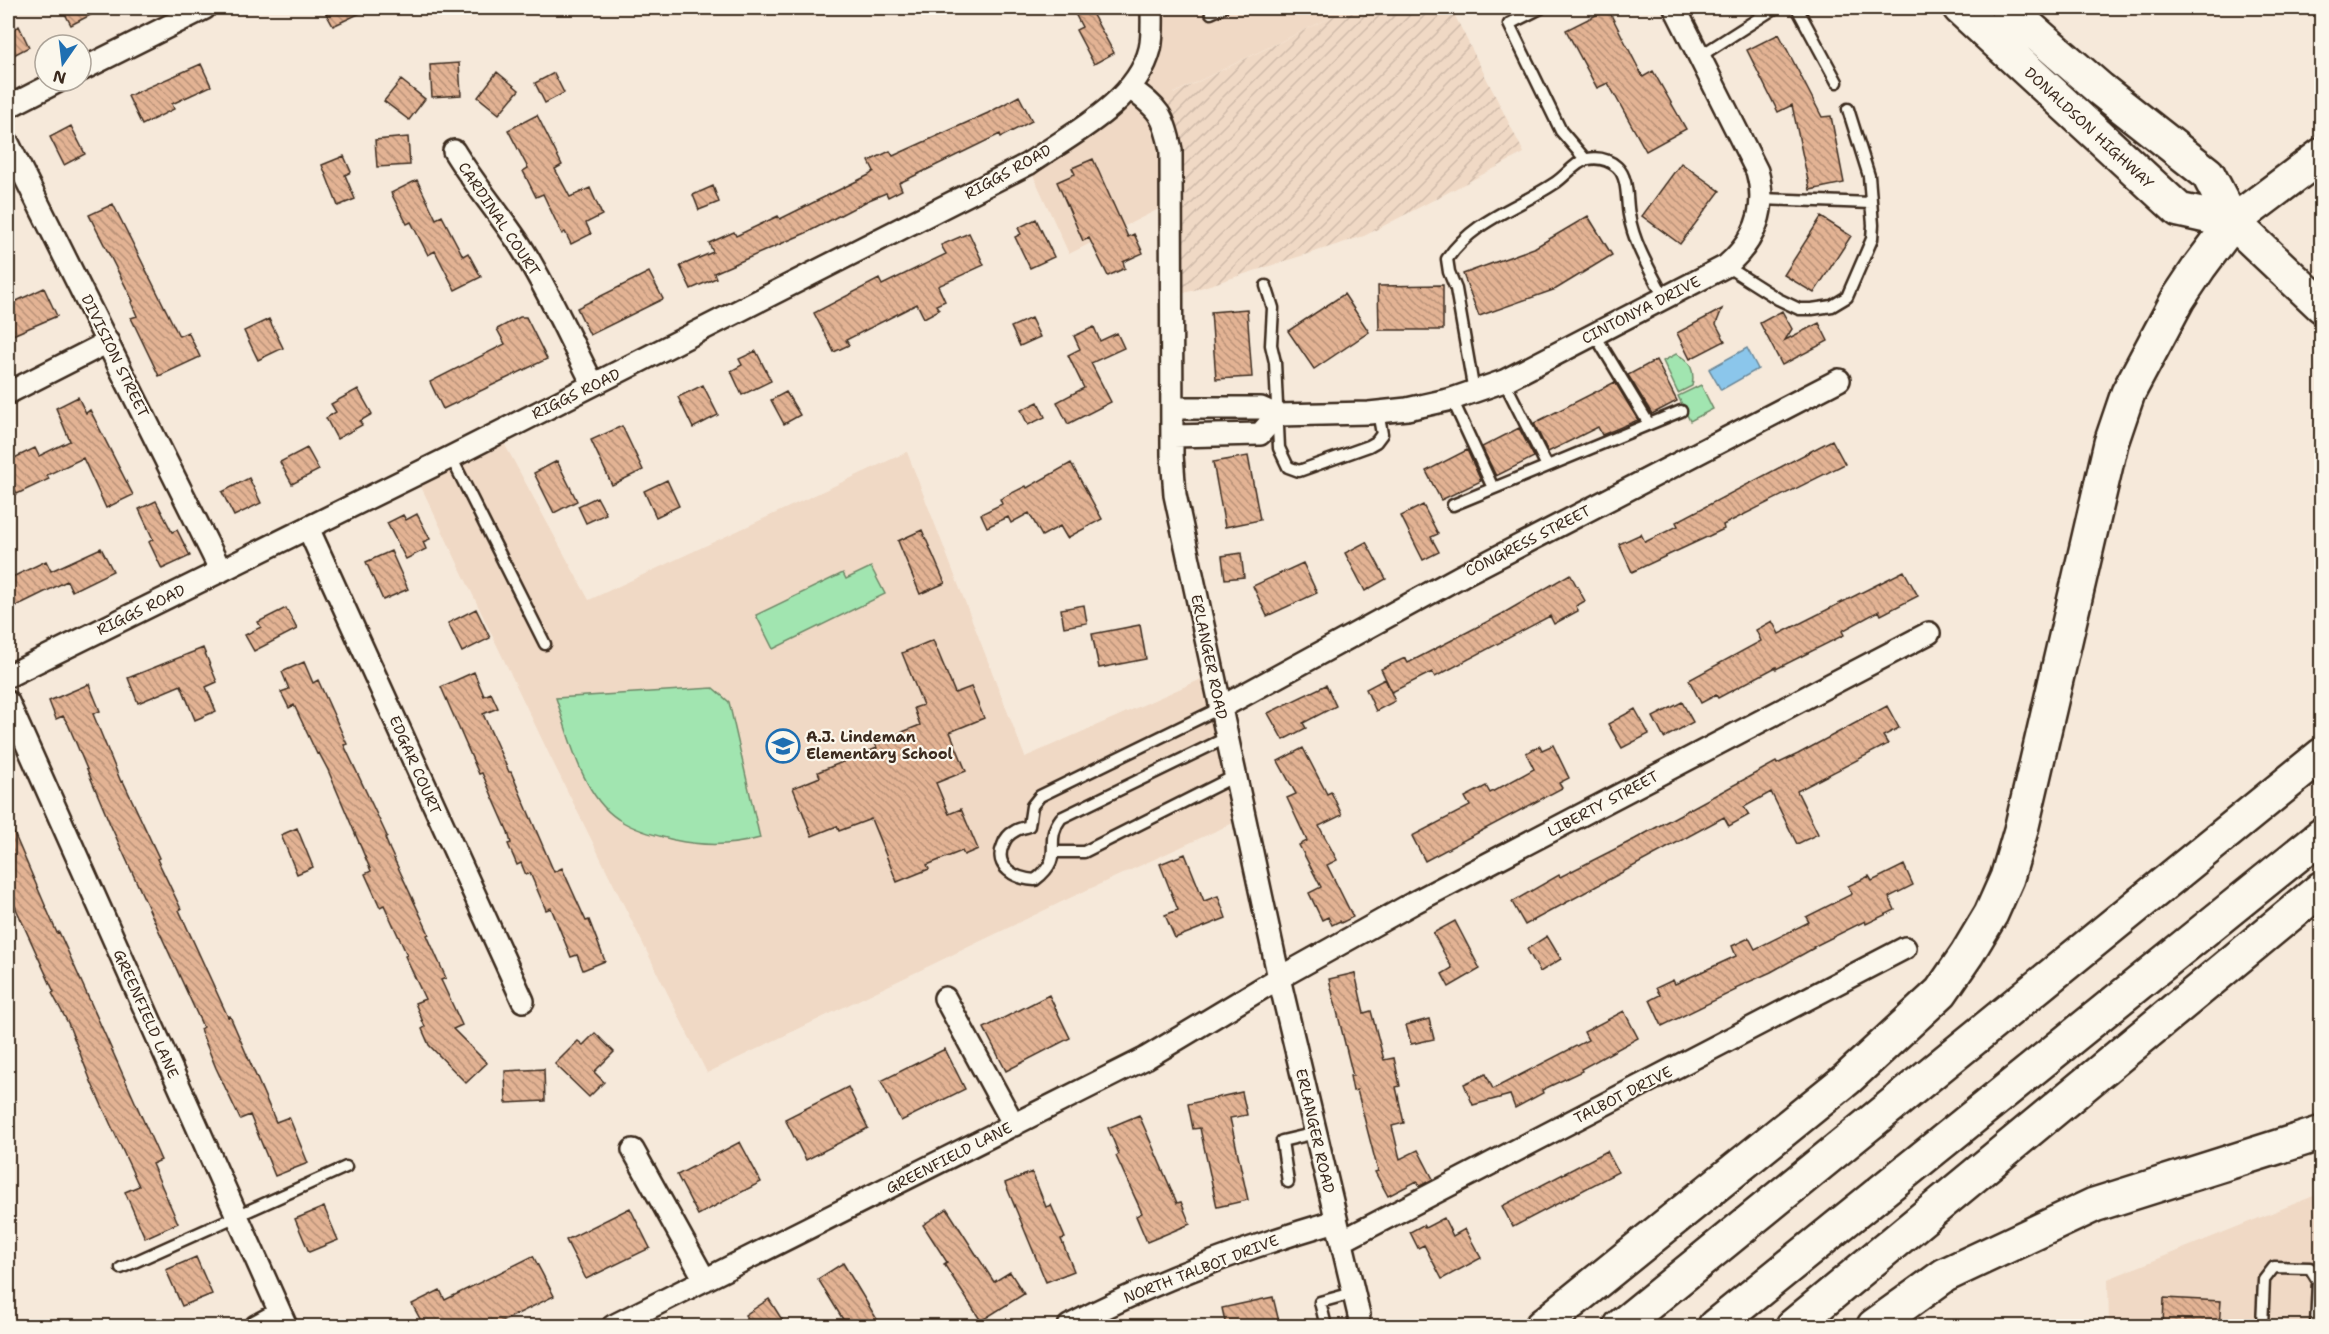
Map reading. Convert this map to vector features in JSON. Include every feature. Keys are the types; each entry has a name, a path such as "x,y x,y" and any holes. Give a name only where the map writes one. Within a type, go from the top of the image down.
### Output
{"main road":[{"name":"DONALDSON HIGHWAY","path":"1960,8 2178,210 2233,222"},
{"path":"2007,8 2100,89 2208,174 2233,222 2322,306"},
{"path":"1542,1326 1847,1079 1941,992 1967,954 1991,914 2007,878 2021,830 2108,455 2128,393 2178,299 2233,222 2322,156"},
{"path":"1621,1326 2322,755"},
{"path":"1715,1326 2322,835"},
{"path":"1793,1326 2322,888"},
{"path":"1874,1326 1945,1275 2094,1205 2322,1133"}],"street":[{"path":"93,64 205,8"},
{"path":"1130,88 1142,69 1150,49 1152,8"},
{"name":"CINTONYA DRIVE","path":"1173,408 1261,408 1277,415 1378,412 1407,409 1452,399 1504,381 1726,266 1742,253 1750,241 1761,199 1760,184 1757,171 1675,8"},
{"name":"RIGGS ROAD","path":"8,676 451,458 1028,164 1098,116 1130,88"},
{"name":"ERLANGER ROAD","path":"1130,88 1149,102 1166,123 1171,150 1174,495 1279,978 1359,1315"},
{"path":"8,106 34,93"},
{"name":"DIVISION STREET","path":"8,143 221,570"},
{"name":"CARDINAL COURT","path":"454,151 473,182 525,254 593,384"},
{"path":"8,393 108,342"},
{"name":"CONGRESS STREET","path":"1220,708 1463,575 1839,380"},
{"path":"1173,436 1260,434 1277,415"},
{"name":"EDGAR COURT","path":"308,528 523,1001"},
{"name":"LIBERTY STREET","path":"1279,978 1415,902 1929,633"},
{"name":"GREENFIELD LANE","path":"8,702 283,1320"},
{"name":"TALBOT DRIVE","path":"1342,1241 1905,948"},
{"name":"GREENFIELD LANE","path":"613,1326 1146,1058 1279,978"},
{"path":"945,998 1014,1125"},
{"path":"633,1150 705,1280"},
{"name":"NORTH TALBOT DRIVE","path":"1069,1326 1126,1298 1208,1263 1275,1239 1336,1221"},
{"path":"256,1326 283,1320"}],"lane":[{"path":"1210,8 1211,13 1222,8"},
{"path":"1541,8 1509,24 1561,131 1585,159"},
{"path":"1700,56 1775,8"},
{"path":"1797,8 1837,82"},
{"path":"1726,266 1778,299 1799,309 1832,306 1847,297 1872,240 1869,176 1848,109"},
{"path":"1474,392 1456,289 1447,260 1458,244 1482,224 1554,184 1585,159 1604,158 1618,168 1625,182 1635,240 1665,299"},
{"path":"1761,199 1871,203"},
{"path":"1266,286 1273,308 1271,345 1275,362 1279,448 1288,467 1299,471 1369,447 1377,442 1382,434 1378,412"},
{"path":"1595,334 1649,424"},
{"path":"1504,381 1547,466"},
{"path":"1452,399 1493,488"},
{"path":"1453,505 1681,411"},
{"path":"451,458 544,644"},
{"path":"1220,708 1040,796 1032,806 1029,826 1014,831 1005,839 1000,852 1001,861 1006,870 1023,880 1035,880 1050,864 1054,852 1053,834 1061,818 1226,738"},
{"path":"1054,852 1084,852 1235,776"},
{"path":"1288,1182 1282,1141 1316,1133"},
{"path":"121,1268 346,1167"},
{"path":"2262,1326 2264,1280 2274,1267 2310,1268 2318,1281 2316,1326"},
{"path":"1326,1326 1320,1302 1353,1293"}],"shaded area":[{"path":"1152,8 1350,8 1174,93 1171,203 1069,254 1028,164 1130,88"},
{"path":"1350,8 1451,8 1524,153 1364,236 1172,297 1158,111 1175,93"},
{"name":"A.J. Lindeman Elementary School","path":"498,432 589,600 907,452 1025,757 1213,674 1244,818 1074,896 707,1073 549,754 415,474"},
{"path":"2321,1193 2321,1326 2109,1326 2108,1279"}],"green space":[{"path":"1676,354 1688,363 1693,376 1692,386 1678,393 1663,361"},
{"path":"1701,385 1713,409 1690,421 1678,396"},
{"path":"871,567 885,594 773,649 756,615 843,573 846,579"},
{"path":"713,688 729,702 760,838 728,844 685,842 645,832 618,819 595,796 586,781 556,698"}],"water":[{"path":"1747,348 1758,369 1721,390 1709,369"}],"building":[{"path":"62,8 104,8 71,25"},
{"path":"323,8 371,8 333,26"},
{"path":"1072,8 1089,8 1114,53 1094,64 1076,30 1082,27"},
{"path":"1608,9 1643,77 1653,71 1686,129 1646,151 1608,83 1597,88 1566,30"},
{"path":"19,26 29,47 8,58 8,32"},
{"path":"1779,34 1822,117 1831,116 1844,183 1810,190 1792,105 1778,112 1747,50"},
{"path":"459,63 461,95 432,97 430,65"},
{"path":"201,64 211,86 172,104 174,109 142,125 128,96"},
{"path":"497,72 519,90 499,114 478,97"},
{"path":"554,73 564,93 545,103 535,83"},
{"path":"401,80 425,99 409,120 384,101"},
{"path":"1019,96 1032,121 899,183 902,190 888,197 886,193 869,200 808,232 714,273 716,278 691,289 680,266 713,252 709,243 734,232 736,236 778,216 780,219 869,175 874,171 869,161 890,151 893,156 988,113"},
{"path":"537,115 562,165 555,169 570,197 590,188 602,215 586,223 591,234 571,244 565,232 562,234 543,194 536,197 523,171 528,168 508,130"},
{"path":"71,126 85,154 64,165 50,137"},
{"path":"408,137 410,165 377,167 375,140"},
{"path":"344,156 351,172 345,175 355,199 338,206 322,165"},
{"path":"1093,159 1128,237 1134,234 1143,253 1123,262 1125,268 1108,276 1089,238 1083,241 1057,182 1075,174 1072,168"},
{"path":"1681,163 1720,191 1680,244 1642,216"},
{"path":"417,180 436,219 442,216 463,256 468,253 481,277 455,290 435,251 428,255 411,222 407,224 391,193"},
{"path":"713,186 719,202 699,210 693,195"},
{"path":"113,204 179,336 188,332 200,357 159,376 131,318 137,316 131,302 133,301 89,215"},
{"path":"1588,216 1612,255 1556,289 1479,316 1463,274 1534,248"},
{"path":"1821,217 1851,236 1814,293 1784,275"},
{"path":"1036,219 1054,257 1030,268 1015,237 1021,234 1018,228"},
{"path":"969,233 984,265 938,286 945,301 936,305 939,310 924,318 917,304 846,340 849,345 834,352 814,313 879,279 882,285 946,254 941,245"},
{"path":"649,272 663,299 590,335 577,308"},
{"path":"1443,285 1443,330 1379,330 1378,286"},
{"path":"44,288 57,316 8,337 8,305"},
{"path":"1344,294 1369,332 1314,369 1288,331"},
{"path":"1247,309 1252,377 1216,379 1211,312"},
{"path":"1722,309 1716,324 1725,341 1690,359 1677,333"},
{"path":"1782,311 1792,329 1785,340 1819,323 1828,341 1782,365 1760,323"},
{"path":"520,317 526,317 547,359 443,409 430,382 505,344 497,329"},
{"path":"1031,318 1040,337 1020,346 1011,327"},
{"path":"269,319 283,348 258,360 244,331"},
{"path":"1094,327 1100,341 1117,333 1124,348 1091,363 1111,402 1068,424 1057,402 1084,388 1068,355 1080,349 1074,336"},
{"path":"756,351 771,381 742,395 731,371 742,365 739,359"},
{"path":"1656,360 1677,401 1652,414 1628,375"},
{"path":"1615,382 1638,420 1602,435 1598,427 1548,452 1534,423"},
{"path":"703,385 718,415 693,428 678,397"},
{"path":"358,389 372,414 360,421 362,425 337,439 326,418 336,412 331,404"},
{"path":"786,392 800,415 784,424 771,400"},
{"path":"78,397 86,413 90,410 133,495 106,508 83,458 47,475 49,479 17,494 8,473 8,461 35,448 39,456 70,441 56,408"},
{"path":"1038,402 1045,417 1028,425 1021,410"},
{"path":"622,426 643,470 612,485 591,440"},
{"path":"1519,428 1534,457 1496,476 1482,447"},
{"path":"1832,440 1845,464 1723,525 1724,529 1632,572 1619,544 1641,534 1645,542 1678,526 1676,522"},
{"path":"307,448 319,470 292,484 280,462"},
{"path":"1467,450 1481,481 1441,500 1426,471"},
{"path":"1248,456 1260,520 1225,527 1213,462"},
{"path":"557,461 577,501 554,513 534,473"},
{"path":"1071,463 1102,519 1067,538 1060,526 1042,536 1029,513 1011,523 1008,517 987,527 981,514 1002,504 1000,499 1026,486 1027,488"},
{"path":"249,478 261,503 234,516 222,492"},
{"path":"667,480 679,506 656,517 644,491"},
{"path":"597,497 606,514 586,523 578,506"},
{"path":"156,501 172,532 177,530 190,556 162,569 149,542 153,539 139,509"},
{"path":"1423,505 1438,534 1431,537 1439,552 1423,560 1401,516"},
{"path":"417,514 430,539 423,542 426,549 406,559 387,523 403,515 406,520"},
{"path":"922,530 945,583 920,594 898,541"},
{"path":"1366,542 1386,579 1365,591 1345,553"},
{"path":"101,548 113,571 72,591 67,581 8,610 8,579 46,561 51,571"},
{"path":"391,551 408,589 383,600 366,562"},
{"path":"1241,553 1244,577 1225,579 1222,556"},
{"path":"1303,563 1317,593 1267,616 1253,586"},
{"path":"1904,571 1918,596 1881,615 1879,611 1842,631 1844,635 1718,698 1716,695 1701,703 1689,680 1761,641 1756,630 1772,621 1779,634"},
{"path":"1570,574 1585,601 1576,606 1578,611 1554,624 1550,616 1435,677 1432,672 1392,692 1381,669 1405,658 1408,663 1502,614"},
{"path":"1084,605 1087,623 1064,627 1061,609"},
{"path":"286,608 297,629 254,651 245,635 261,627 258,622"},
{"path":"476,609 490,638 462,652 448,623"},
{"path":"1140,625 1146,659 1099,668 1092,634"},
{"name":"A.J. Lindeman Elementary School","path":"933,640 955,693 971,687 984,718 950,732 966,771 936,783 949,814 961,809 978,849 964,855 962,851 927,865 929,869 897,882 871,819 839,831 837,826 812,836 793,788 820,777 818,772 877,748 875,743 920,725 914,708 923,705 902,653"},
{"path":"203,648 217,682 206,687 216,711 195,720 181,685 138,703 128,678"},
{"path":"304,662 313,683 318,680 347,744 344,745 387,836 385,838 390,850 429,934 427,935 446,978 441,980 462,1025 453,1029 487,1063 466,1083 429,1045 422,1029 425,1027 415,1003 425,999 405,956 407,955 384,905 380,907 365,874 371,871 328,770 319,753 317,754 294,705 289,708 281,692 289,689 282,672"},
{"path":"474,672 484,696 491,693 498,708 483,714 554,872 562,868 586,921 589,920 605,961 583,970 577,955 571,957 551,908 546,910 530,873 526,875 521,863 517,865 508,844 511,843 508,832 482,773 479,774 441,687"},
{"path":"1385,679 1395,701 1376,711 1366,689"},
{"path":"89,684 100,711 93,714 121,782 123,781 159,858 157,859 181,909 179,910 228,1017 230,1016 276,1122 289,1117 308,1163 275,1176 250,1115 240,1119 200,1029 203,1027 110,824 68,724 63,716 56,719 49,701"},
{"path":"1326,685 1336,706 1303,723 1306,728 1283,740 1268,713"},
{"path":"1682,702 1693,722 1664,738 1653,717"},
{"path":"1887,706 1899,728 1883,736 1888,744 1797,791 1818,834 1797,844 1771,792 1744,807 1749,815 1729,826 1724,817 1525,925 1512,902 1559,875 1560,877 1635,839 1776,762 1777,764 1798,754"},
{"path":"1635,709 1649,734 1622,748 1608,724"},
{"path":"1553,745 1569,778 1559,783 1562,788 1425,861 1412,836 1470,806 1465,797 1486,786 1490,793 1534,769 1526,753 1540,746 1542,750"},
{"path":"1303,748 1327,794 1331,792 1342,815 1319,826 1337,860 1327,865 1353,917 1332,925 1328,917 1322,920 1309,893 1321,887 1299,845 1307,841 1287,798 1296,794 1278,761"},
{"path":"8,819 57,933 59,932 161,1160 152,1164 178,1223 145,1238 125,1192 139,1186 8,891"},
{"path":"297,828 313,867 297,874 281,835"},
{"path":"1185,854 1204,901 1218,896 1226,918 1175,938 1165,915 1178,910 1160,864"},
{"path":"1904,865 1913,885 1889,897 1895,910 1866,924 1865,921 1813,947 1771,972 1662,1026 1650,1000 1660,995 1656,988 1673,980 1675,984 1736,956 1732,946 1749,938 1755,949 1809,922 1806,917 1852,894 1848,886 1869,876 1872,881"},
{"path":"1455,921 1480,969 1449,987 1442,974 1452,968 1433,933"},
{"path":"1547,936 1561,959 1540,972 1527,949"},
{"path":"1355,973 1364,1013 1371,1011 1384,1060 1394,1058 1400,1086 1396,1087 1404,1123 1392,1126 1400,1159 1418,1150 1433,1179 1420,1186 1417,1181 1388,1196 1375,1172 1378,1171 1357,1090 1353,1091 1350,1076 1353,1076 1329,979"},
{"path":"1049,995 1070,1038 1006,1071 984,1028"},
{"path":"1624,1011 1638,1038 1581,1069 1582,1071 1542,1090 1543,1093 1515,1108 1510,1095 1473,1105 1464,1084 1486,1074 1493,1089 1588,1040 1584,1032"},
{"path":"1429,1019 1434,1039 1411,1044 1406,1025"},
{"path":"595,1033 614,1052 594,1072 604,1082 589,1097 555,1064 578,1041 583,1045"},
{"path":"945,1049 965,1089 901,1121 881,1081"},
{"path":"544,1069 545,1101 506,1103 505,1071"},
{"path":"848,1087 868,1128 806,1160 785,1119"},
{"path":"1242,1092 1247,1115 1230,1118 1248,1200 1217,1207 1200,1128 1193,1129 1188,1104"},
{"path":"1139,1115 1177,1203 1181,1202 1190,1224 1147,1242 1136,1216 1142,1213 1116,1156 1119,1154 1108,1128"},
{"path":"740,1142 761,1182 698,1215 677,1175"},
{"path":"1607,1151 1618,1172 1513,1227 1502,1206"},
{"path":"1032,1172 1046,1207 1051,1205 1065,1238 1061,1239 1074,1271 1046,1282 1005,1183"},
{"path":"324,1207 338,1240 309,1252 295,1219"},
{"path":"630,1208 650,1248 586,1279 566,1240"},
{"path":"947,1209 994,1282 1010,1272 1024,1294 981,1321 944,1264 947,1262 923,1225"},
{"path":"1444,1218 1453,1236 1465,1229 1481,1258 1442,1279 1424,1245 1418,1248 1410,1232 1423,1225 1425,1228"},
{"path":"533,1256 554,1296 493,1326 424,1326 412,1304 440,1290 445,1300"},
{"path":"196,1257 212,1294 182,1306 166,1270"},
{"path":"843,1263 881,1326 847,1326 818,1279"},
{"path":"1273,1297 1280,1326 1226,1326 1222,1308"},
{"path":"2164,1298 2221,1301 2219,1326 2163,1326"},
{"path":"769,1299 786,1326 752,1326 745,1315"}],"place":[{"name":"A.J. Lindeman Elementary School","path":"783,746"}]}
